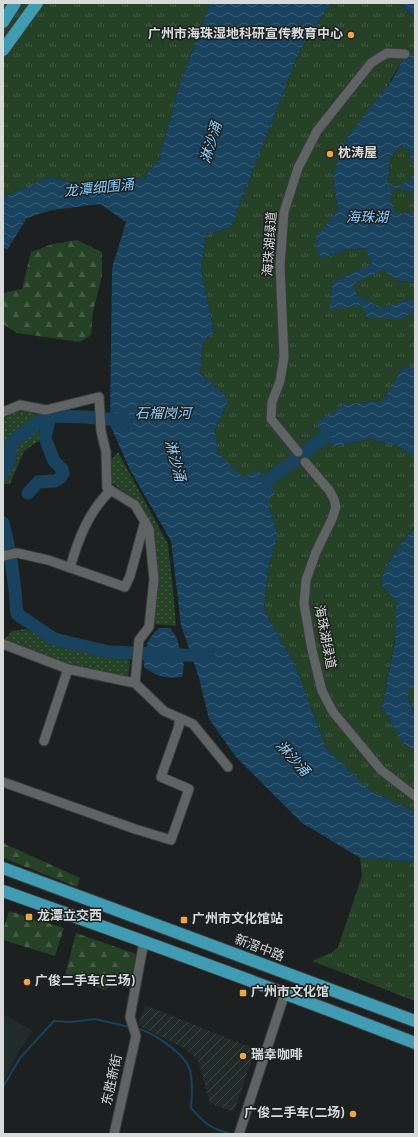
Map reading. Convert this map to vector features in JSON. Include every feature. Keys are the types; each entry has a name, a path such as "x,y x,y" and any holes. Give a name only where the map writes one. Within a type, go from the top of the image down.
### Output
{"highway":[{"path":"3,22 15,3"},
{"path":"3,50 37,3"},
{"path":"3,865 24,876"},
{"name":"新滘中路","path":"3,868 415,1021"},
{"path":"3,891 285,993 415,1043"}],"street":[{"name":"海珠湖绿道","path":"298,452 271,419 272,402 280,381 284,357 280,266 284,212 298,168 317,131 371,63 387,53 405,54"},
{"path":"3,412 20,405 46,410 99,396 101,431 106,452 107,488 136,505 149,529 154,580 149,627 139,640 135,683"},
{"name":"海珠湖绿道","path":"305,462 329,490 336,507 332,519 316,552 306,580 304,604 312,650 322,691 333,712 381,770 415,796"},
{"path":"70,568 77,543 94,510 111,490"},
{"path":"3,556 17,553 48,560 125,587 130,576 145,521"},
{"path":"3,644 68,669 135,683 164,711 193,724 228,767"},
{"path":"44,741 68,669"},
{"path":"3,782 135,829 171,840 189,789 161,777 179,726 180,718"},
{"name":"东胜新街","path":"114,1134 136,1036 130,1017 144,941"},
{"path":"239,1134 285,993"}],"shaded area":[{"path":"145,1005 255,1049 234,1112 210,1103 198,1060 184,1048 138,1025"},
{"path":"3,1014 33,1031 18,1053 3,1085"}],"green space":[{"path":"3,3 210,3 179,87 159,159 144,178 74,183 50,177 3,197"},
{"path":"331,3 400,3 415,19 415,51 402,61 333,177 338,212 322,259 347,250 366,248 372,264 333,282 362,305 400,320 415,312 415,366 403,367 383,401 345,404 333,447 370,439 400,447 415,458 415,526 389,561 397,603 397,629 382,707 403,743 415,752 415,811 372,792 326,748 296,667 264,610 268,569 278,535 268,503 219,455 215,430 228,401 200,374 203,343 214,332 201,268 206,235 231,227 300,50"},
{"path":"401,146 408,148 415,174 402,185 388,186 390,158"},
{"path":"396,188 409,192 415,196 415,211 397,216 390,197"},
{"path":"77,240 102,252 102,276 93,312 91,335 80,342 17,333 3,324 3,293 22,289 31,252 53,244"},
{"path":"384,269 395,280 415,283 415,298 382,308 357,295 354,284"},
{"path":"22,409 39,415 40,440 24,451 10,484 3,484 3,423 6,414"},
{"path":"118,452 168,544 176,626 155,624 152,526 134,499 112,483 110,462"},
{"path":"26,629 51,640 77,648 130,660 128,678 72,667 4,640 12,631"},
{"path":"410,688 415,688 415,713 408,697"},
{"path":"3,843 80,878 77,887 3,858"},
{"path":"360,858 415,862 415,1001 312,961 331,953 338,947 362,876"},
{"path":"9,911 64,928 55,956 3,940 3,930"},
{"path":"76,933 136,954 130,985 117,983 104,990 65,975"}],"water":[{"name":"石榴岗河","path":"210,3 331,3 300,50 231,227 206,235 201,268 214,332 203,343 200,374 223,393 228,401 215,430 219,454 243,477 257,470 268,481 275,492 268,503 278,535 268,569 264,610 296,667 326,748 372,792 415,811 415,862 360,858 302,823 236,757 209,719 199,678 181,625 171,541 130,470 110,425 112,268 126,222 100,204 52,210 27,218 7,250 3,247 3,197 50,177 74,183 144,178 159,159 179,87"},
{"path":"400,3 415,3 415,19 414,17"},
{"name":"海珠湖","path":"415,51 415,174 415,196 409,192 396,188 390,197 397,215 415,211 415,283 395,280 384,270 354,284 357,295 382,308 415,298 415,312 400,320 367,317 362,305 329,310 333,282 372,264 365,248 347,250 322,259 317,251 316,236 338,212 333,177 342,144 392,80 402,61","holes":["401,146 408,148 415,174 402,185 388,186 390,158"]},
{"path":"415,366 415,458 400,447 370,439 333,447 316,424 345,404 383,401 403,367"},
{"path":"415,527 415,688 410,688 408,697 413,712 415,713 415,752 403,743 382,707 395,641 397,603 383,586 382,580 384,572 393,555"},
{"path":"159,628 170,628 177,638 184,665 182,677 162,676 144,667 148,641"}],"waterway":[{"path":"3,473 9,461 12,442 47,416 86,417 127,421"},
{"path":"28,493 38,482 55,481 60,478 63,473 62,469 54,461 45,438 50,416"},
{"path":"268,481 325,437"},
{"path":"3,523 12,568 17,614 54,639 109,652 208,656"},
{"path":"3,1087 20,1058 54,1021 71,1022 95,1019 130,1027"},
{"path":"136,1028 157,1037 179,1054 190,1069 192,1092 191,1108 200,1118 213,1128 232,1134"}],"place":[{"name":"广州市海珠湿地科研宣传教育中心","path":"351,35"},
{"name":"枕涛屋","path":"330,154"},
{"name":"龙潭立交西","path":"29,917"},
{"name":"广州市文化馆站","path":"184,920"},
{"name":"广俊二手车(三场)","path":"27,982"},
{"name":"广州市文化馆","path":"243,993"},
{"name":"瑞幸咖啡","path":"243,1056"},
{"name":"广俊二手车(二场)","path":"353,1114"}],"water label":[{"name":"淋沙涌","path":"212,143"},
{"name":"龙潭细围涌","path":"99,189"},
{"name":"淋沙涌","path":"174,461"},
{"name":"淋沙涌","path":"292,759"}]}
